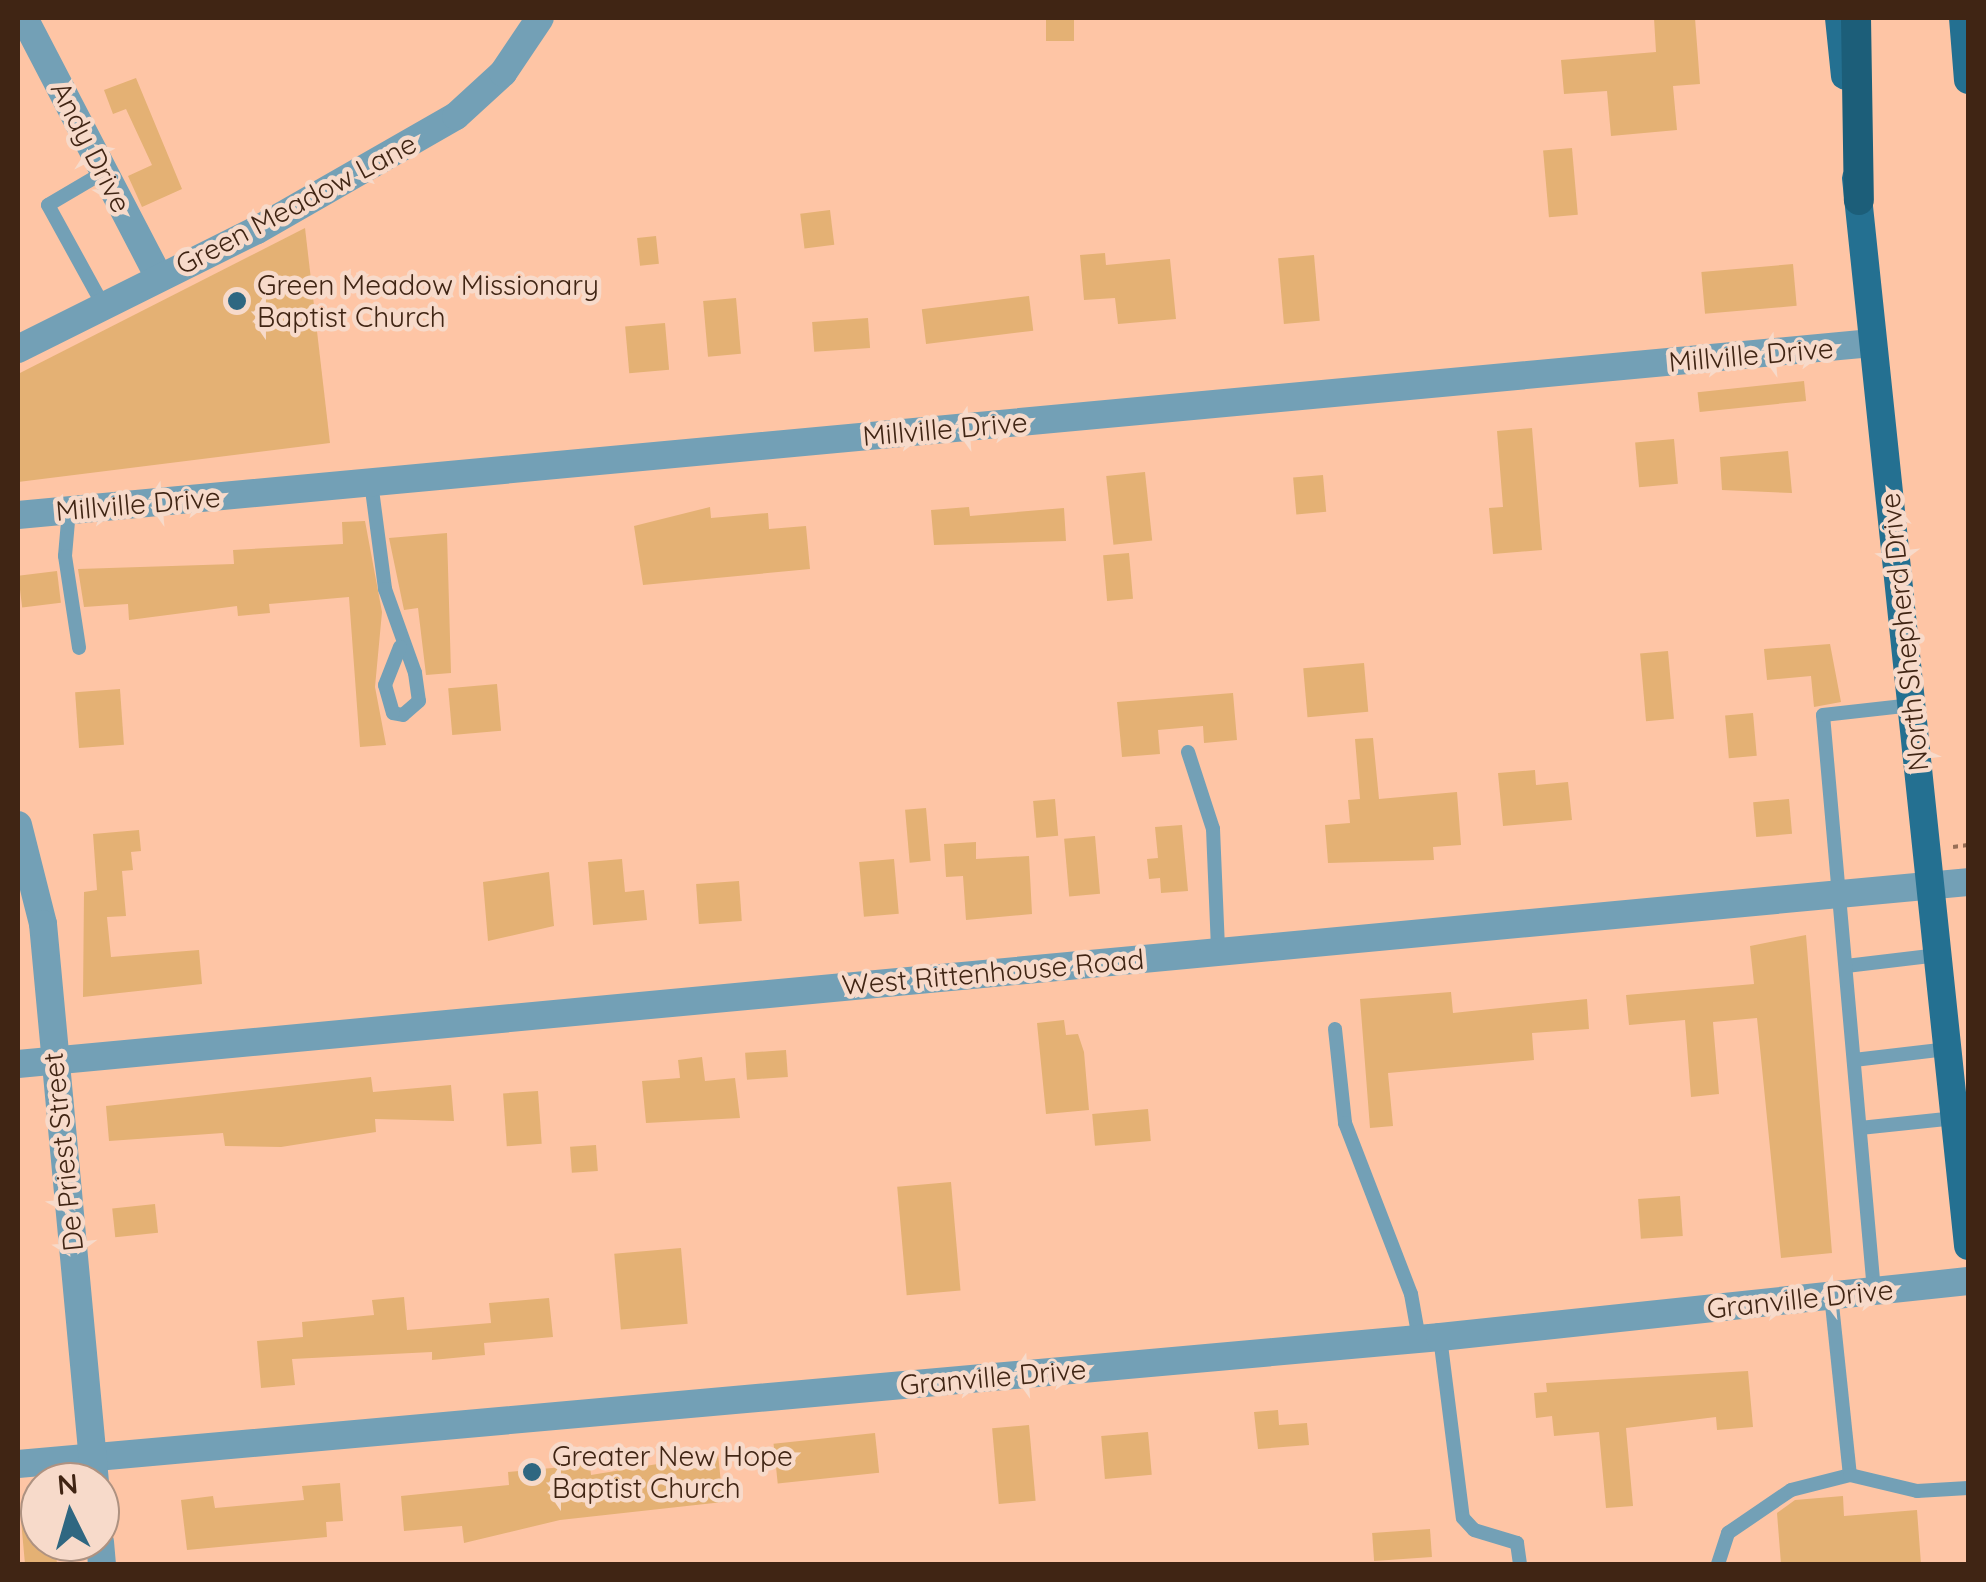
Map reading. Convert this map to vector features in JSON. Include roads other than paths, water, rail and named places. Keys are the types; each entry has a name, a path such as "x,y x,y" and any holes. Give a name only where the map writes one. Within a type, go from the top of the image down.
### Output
{"highway":[{"path":"1856,18 1859,200"}],"main road":[{"name":"North Shepherd Drive","path":"1839,18 1968,1246"},
{"path":"1962,18 1968,80"}],"street":[{"name":"Andy Drive","path":"24,18 159,277"},
{"name":"Green Meadow Lane","path":"18,349 348,181 456,116 503,73 540,18"},
{"name":"Millville Drive","path":"18,515 1872,343"},
{"name":"De Priest Street","path":"18,825 43,924 93,1462"},
{"name":"West Rittenhouse Road","path":"18,1064 1968,882"},
{"name":"Granville Drive","path":"120,1467 1968,1281"}],"lane":[{"path":"103,305 48,206 104,172"},
{"path":"372,482 400,647"},
{"path":"69,510 66,556 79,648"},
{"path":"1874,1291 1823,715 1912,705"},
{"path":"1188,752 1213,829 1218,950"},
{"path":"1846,966 1938,954"},
{"path":"1335,1029 1346,1123 1429,1338 1463,1518 1474,1530 1517,1543 1520,1564"},
{"path":"1854,1060 1948,1049"},
{"path":"1860,1128 1956,1118"},
{"path":"1831,1296 1850,1476"},
{"path":"1718,1564 1718,1546 1757,1508 1850,1476 1917,1491 1968,1488"}],"place":[{"name":"Green Meadow Missionary Baptist Church","path":"237,301"},
{"name":"Greater New Hope Baptist Church","path":"532,1472"}]}
